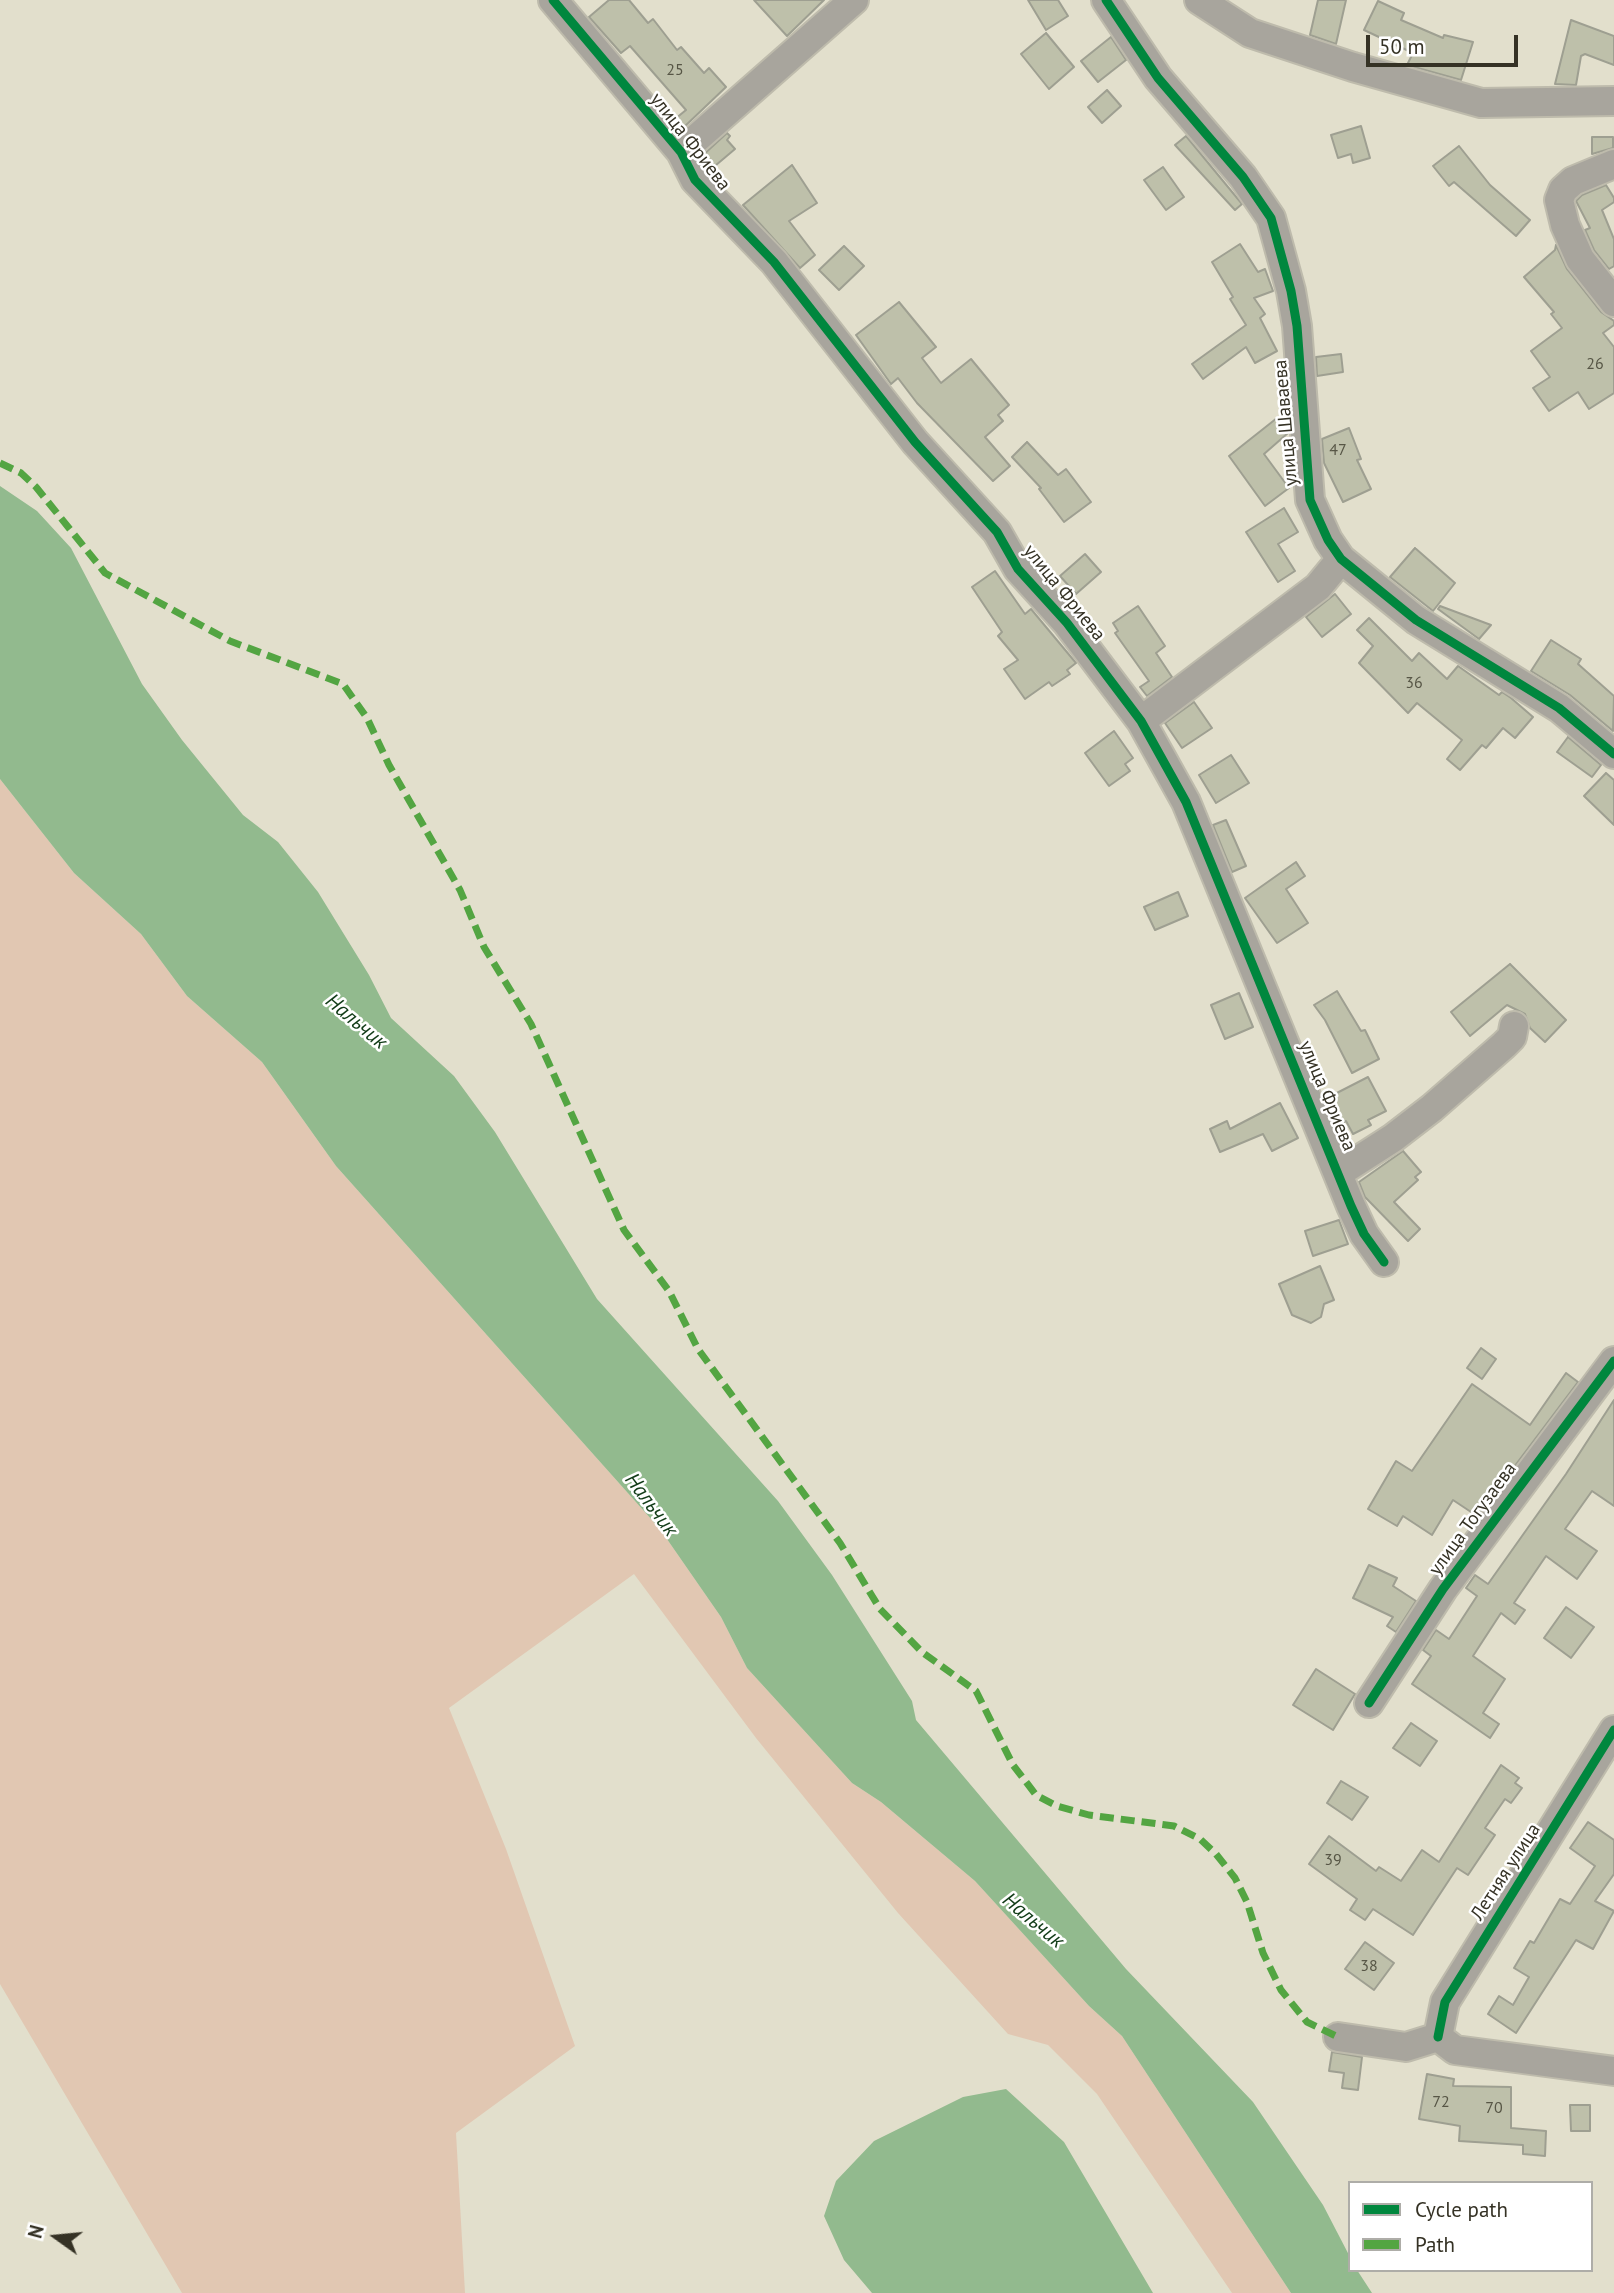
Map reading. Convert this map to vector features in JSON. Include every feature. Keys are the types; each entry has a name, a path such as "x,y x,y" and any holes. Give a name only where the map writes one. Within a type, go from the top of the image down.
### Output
{"street":[{"name":"улица Фриева","path":"553,0 681,152 695,180 774,262 915,442 997,531 1018,569 1067,623 1141,721 1186,802 1364,1234 1384,1262"},
{"path":"681,152 855,0"},
{"name":"улица Шаваева","path":"1106,0 1158,78 1243,177 1271,218 1286,268 1297,326 1310,500 1319,523 1341,559 1416,620 1559,708 1614,754"},
{"path":"1199,0 1251,33 1481,103 1614,101"},
{"path":"1614,164 1573,181 1563,190 1559,200 1565,225 1580,259 1614,302"},
{"path":"1141,721 1318,587 1341,559"},
{"path":"1340,1172 1394,1138 1432,1108 1504,1045 1512,1037 1514,1026"},
{"name":"улица Тогузаева","path":"1369,1703 1443,1590 1614,1361"},
{"name":"Летняя улица","path":"1438,2038 1445,2002 1614,1730"},
{"path":"1338,2037 1406,2047 1438,2038 1455,2050 1614,2071"}],"shaded area":[{"path":"0,779 74,873 141,934 187,996 262,1062 336,1166 660,1529 721,1617 747,1668 852,1783 881,1802 975,1881 1089,2006 1122,2036 1291,2293 1232,2293 1097,2094 1048,2045 1008,2034 898,1913 756,1738 634,1574 449,1708 506,1849 575,2046 456,2133 465,2293 182,2293 0,1984"}],"water":[{"name":"Нальчик","path":"0,486 37,511 71,548 142,684 182,740 243,815 278,842 318,892 369,975 391,1018 454,1076 495,1132 597,1299 778,1501 832,1575 912,1701 916,1720 1126,1969 1253,2102 1323,2205 1348,2253 1348,2272 1358,2272 1372,2293 1291,2293 1122,2036 1089,2006 975,1881 881,1802 852,1783 747,1668 721,1617 660,1529 336,1166 262,1062 187,996 141,934 74,873 0,779"},
{"path":"1006,2089 1064,2142 1153,2293 872,2293 844,2260 824,2216 836,2181 874,2141 963,2097"}],"building":[{"path":"609,0 629,0 648,23 653,19 677,50 681,47 704,73 709,68 726,87 683,128 675,119 686,110 630,46 621,53 589,17"},
{"path":"754,0 824,0 787,36"},
{"path":"1028,0 1058,0 1068,16 1046,30"},
{"path":"1318,0 1346,0 1336,44 1310,35"},
{"path":"1378,1 1404,13 1401,20 1443,38 1444,35 1473,42 1461,80 1407,65 1413,53 1364,30"},
{"path":"1571,20 1614,36 1614,65 1585,54 1581,56 1576,85 1555,84"},
{"path":"1046,33 1074,67 1049,89 1021,54"},
{"path":"1111,37 1126,60 1098,82 1081,61"},
{"path":"1107,90 1121,106 1102,123 1088,107"},
{"path":"1361,126 1370,158 1353,163 1351,154 1338,158 1331,135"},
{"path":"727,133 730,136 727,140 735,149 709,171 702,156"},
{"path":"1186,136 1242,204 1235,210 1175,145"},
{"path":"1592,137 1613,137 1613,148 1592,154"},
{"path":"1459,146 1490,185 1530,220 1516,236 1454,182 1449,186 1433,166"},
{"path":"792,165 817,203 789,221 815,255 800,268 743,205"},
{"path":"1163,167 1184,197 1166,210 1144,180"},
{"path":"1606,185 1614,198 1614,202 1602,210 1614,239 1614,266 1609,269 1594,250 1585,230 1590,228 1576,201 1582,195"},
{"path":"1240,244 1258,272 1265,269 1273,291 1254,298 1265,314 1260,318 1277,351 1255,363 1246,347 1203,379 1192,364 1246,325 1212,262"},
{"path":"1556,245 1567,269 1601,312 1614,321 1614,325 1603,333 1614,347 1614,393 1589,409 1578,392 1549,411 1533,388 1550,377 1531,351 1562,328 1551,314 1554,312 1524,277 1555,250"},
{"path":"844,246 864,266 839,290 819,270"},
{"path":"899,302 936,347 922,358 941,383 971,359 1009,405 998,415 1003,421 985,437 1010,466 993,481 917,403 898,378 891,384 856,335"},
{"path":"1341,354 1343,372 1317,376 1316,357"},
{"path":"1277,418 1288,433 1264,454 1289,488 1265,506 1229,456"},
{"path":"1349,428 1361,459 1357,460 1371,489 1343,502 1324,463 1322,439"},
{"path":"1027,442 1058,475 1066,469 1091,502 1064,522 1039,489 1041,488 1012,457"},
{"path":"1284,508 1298,532 1278,544 1295,571 1278,582 1246,532"},
{"path":"1415,548 1455,583 1433,611 1390,577"},
{"path":"1085,554 1101,572 1076,594 1060,576"},
{"path":"995,571 1025,614 1031,609 1076,663 1067,670 1070,674 1052,686 1049,682 1025,699 1004,669 1018,660 998,636 1002,632 972,587"},
{"path":"1335,594 1351,614 1322,637 1306,617"},
{"path":"1138,606 1165,646 1156,653 1172,677 1147,696 1140,687 1149,681 1115,633 1118,631 1113,623"},
{"path":"1440,606 1491,625 1479,639 1438,609"},
{"path":"1369,618 1412,661 1419,653 1447,679 1458,666 1499,695 1502,692 1511,698 1533,717 1515,738 1503,728 1486,748 1482,745 1460,770 1447,759 1462,740 1417,703 1408,713 1359,663 1373,646 1357,630"},
{"path":"1551,640 1581,659 1578,664 1614,696 1613,731 1570,695 1531,671"},
{"path":"1194,702 1212,728 1182,748 1165,723"},
{"path":"1114,731 1133,758 1125,764 1130,771 1109,786 1085,753"},
{"path":"1568,737 1601,765 1592,777 1557,752"},
{"path":"1231,755 1249,783 1216,803 1199,775"},
{"path":"1606,773 1614,780 1614,825 1584,796"},
{"path":"1226,820 1246,866 1232,872 1213,825"},
{"path":"1296,862 1305,876 1286,889 1308,923 1277,943 1245,898"},
{"path":"1178,892 1188,916 1155,930 1144,907"},
{"path":"1510,964 1566,1020 1545,1042 1530,1028 1525,1014 1507,1005 1470,1036 1451,1012"},
{"path":"1337,991 1361,1031 1365,1030 1379,1059 1352,1073 1325,1020 1314,1005"},
{"path":"1239,993 1253,1027 1225,1039 1211,1005"},
{"path":"1368,1077 1386,1111 1368,1120 1371,1125 1353,1134 1346,1121 1340,1124 1327,1098"},
{"path":"1280,1103 1298,1138 1272,1151 1263,1134 1220,1152 1210,1129 1227,1121 1230,1129"},
{"path":"1403,1151 1421,1172 1415,1177 1418,1180 1394,1202 1420,1229 1408,1241 1365,1197 1359,1182"},
{"path":"1339,1220 1348,1244 1313,1256 1305,1231"},
{"path":"1320,1266 1334,1300 1324,1304 1321,1317 1311,1323 1292,1315 1279,1284"},
{"path":"1481,1348 1496,1359 1482,1379 1467,1368"},
{"path":"1566,1373 1578,1382 1477,1516 1453,1500 1432,1535 1403,1516 1397,1526 1368,1509 1396,1461 1412,1471 1472,1384 1530,1425"},
{"path":"1614,1400 1614,1506 1592,1491 1565,1529 1597,1551 1577,1579 1546,1556 1514,1603 1525,1610 1515,1624 1501,1613 1473,1656 1505,1679 1483,1713 1499,1724 1490,1738 1412,1684 1431,1656 1423,1650 1436,1630 1449,1639 1477,1596 1466,1588 1475,1575 1488,1584 1566,1474"},
{"path":"1369,1565 1397,1578 1393,1586 1416,1601 1396,1632 1387,1626 1393,1617 1353,1598"},
{"path":"1566,1607 1594,1627 1571,1658 1544,1638"},
{"path":"1316,1669 1355,1694 1333,1730 1293,1705"},
{"path":"1411,1723 1437,1741 1420,1766 1393,1748"},
{"path":"1501,1765 1519,1778 1515,1783 1522,1788 1511,1803 1505,1799 1485,1828 1495,1835 1468,1875 1457,1868 1413,1935 1373,1909 1365,1920 1350,1910 1357,1899 1309,1864 1329,1836 1376,1871 1379,1867 1401,1881 1422,1850 1439,1862"},
{"path":"1341,1781 1368,1797 1352,1820 1327,1803"},
{"path":"1588,1822 1614,1840 1614,1874 1595,1901 1614,1911 1593,1949 1576,1940 1516,2033 1488,2014 1499,1996 1513,2005 1529,1977 1514,1968 1530,1941 1534,1943 1560,1899 1570,1904 1595,1866 1570,1848"},
{"path":"1365,1942 1394,1963 1374,1990 1345,1969"},
{"path":"1332,2052 1362,2057 1358,2090 1342,2088 1344,2073 1329,2071"},
{"path":"1427,2074 1454,2079 1453,2086 1511,2087 1511,2128 1546,2131 1545,2156 1523,2154 1523,2145 1459,2141 1460,2126 1419,2119"},
{"path":"1570,2105 1590,2105 1590,2131 1571,2131"}],"marked path":[{"path":"0,463 21,473 36,487 105,573 230,641 343,684 367,718 389,765 460,890 484,947 531,1024 624,1230 669,1291 698,1349 840,1543 880,1609 922,1652 976,1691 1013,1765 1036,1795 1057,1806 1089,1815 1174,1826 1200,1839 1235,1878 1247,1902 1263,1953 1281,1990 1307,2022 1338,2037"}],"cycle path":[{"path":"553,0 681,152 695,180 774,262 915,442 997,532 1018,569 1067,623 1141,721 1186,802 1351,1206 1364,1234 1384,1262"},
{"path":"1106,0 1158,78 1243,177 1271,218 1291,291 1297,326 1310,500 1328,540 1341,559 1416,620 1559,708 1614,754"},
{"path":"1369,1703 1443,1589 1614,1361"},
{"path":"1438,2037 1445,2002 1614,1730"}]}
